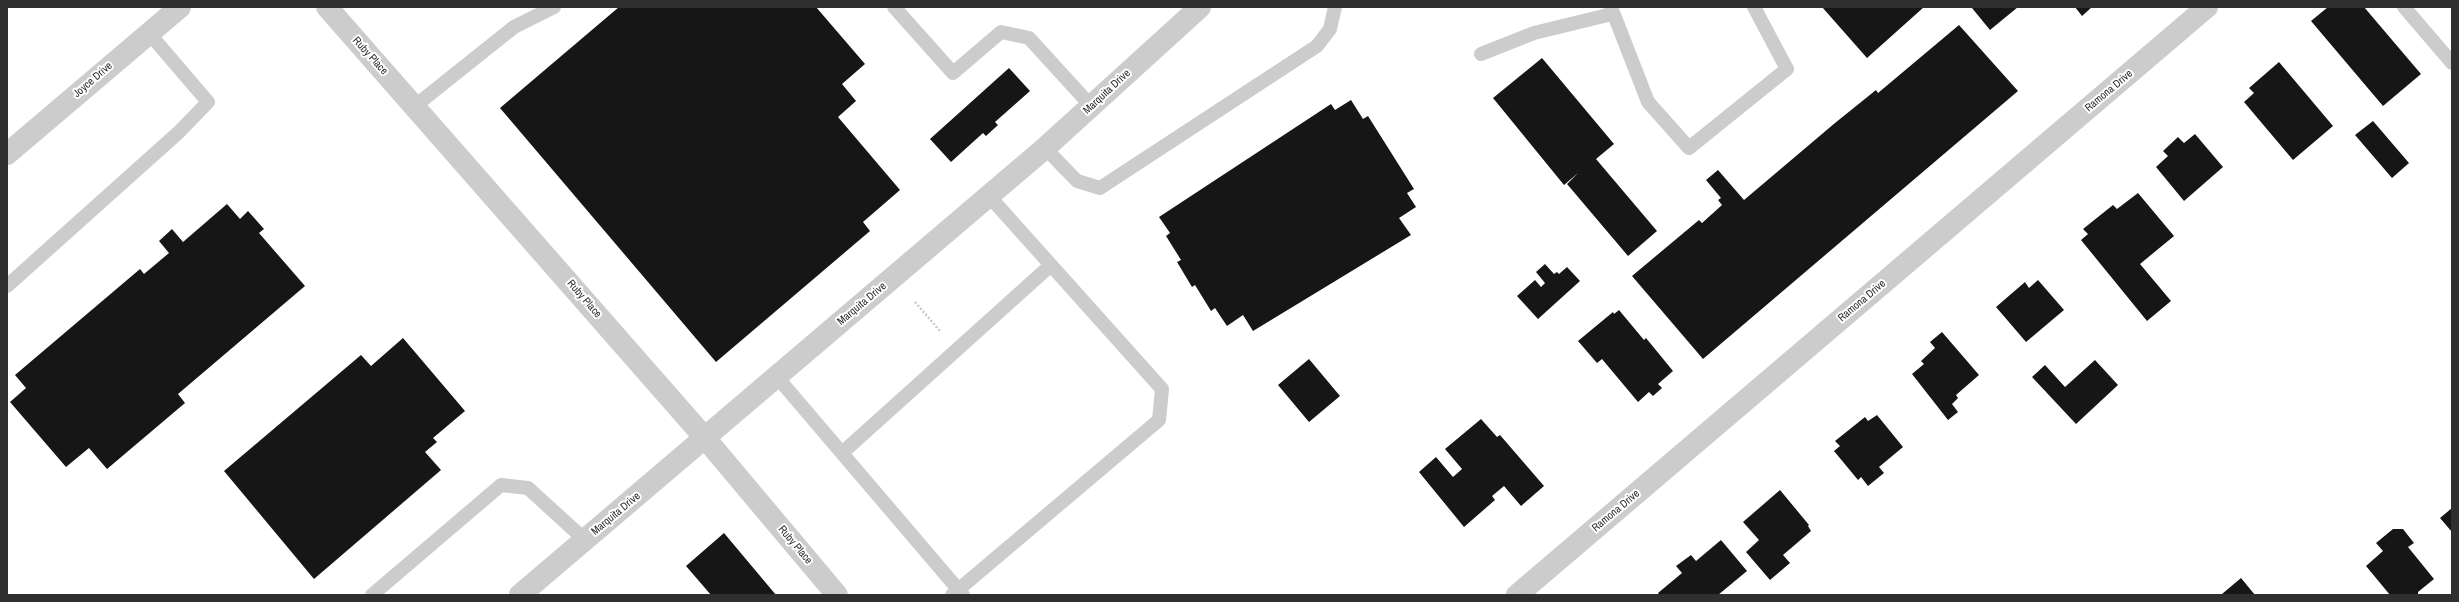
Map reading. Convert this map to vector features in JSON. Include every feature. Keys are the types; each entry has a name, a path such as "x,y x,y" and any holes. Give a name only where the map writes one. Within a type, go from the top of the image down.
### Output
{"street":[{"name":"Joyce Drive","path":"7,154 148,32 180,7"},
{"name":"Ruby Place","path":"327,7 706,438 837,595"},
{"name":"Marquita Drive","path":"520,595 1045,148 1092,107 1200,7"},
{"name":"Ramona Drive","path":"1517,595 2207,7"}],"lane":[{"path":"415,106 514,27 554,7"},
{"path":"894,7 953,73 1001,32 1029,38 1092,107"},
{"path":"1045,148 1077,181 1100,188 1317,46 1330,29 1335,7"},
{"path":"1481,54 1534,33 1611,10 1648,102 1689,148 1787,69 1754,7"},
{"path":"2404,7 2452,62"},
{"path":"7,286 179,132 208,102 148,32"},
{"path":"777,377 958,593 1159,420 1162,389 989,196"},
{"path":"842,453 1051,265"},
{"path":"372,595 501,485 528,488 584,540"}],"path":[{"path":"915,302 929,318"}],"building":[{"path":"619,7 816,7 865,64 842,84 856,101 838,117 900,190 863,222 870,231 716,362 500,108"},
{"path":"1822,7 1924,7 1867,58"},
{"path":"2018,7 1990,30 1972,8"},
{"path":"2075,7 2092,7 2082,16"},
{"path":"2328,7 2364,7 2421,74 2383,106 2311,21"},
{"path":"1959,25 2018,91 1703,359 1632,276 1699,220 1702,223 1722,205 1718,200 1721,198 1706,180 1718,170 1744,200 1835,123 1876,90 1878,93"},
{"path":"1542,58 1614,144 1596,159 1657,231 1628,256 1567,184 1578,173 1564,185 1493,98"},
{"path":"2279,62 2333,126 2293,160 2244,102 2254,93 2249,88"},
{"path":"1009,68 1030,91 995,122 998,125 986,136 983,133 951,162 930,139"},
{"path":"1351,100 1363,119 1368,116 1414,189 1407,193 1416,207 1399,218 1411,235 1253,331 1243,315 1227,326 1215,308 1211,311 1195,285 1192,287 1177,262 1181,260 1166,236 1170,233 1159,217 1331,104 1335,110"},
{"path":"2373,121 2409,163 2392,178 2355,135"},
{"path":"2195,134 2223,167 2184,201 2156,167 2168,156 2163,151 2178,137 2184,143"},
{"path":"2138,193 2174,236 2140,264 2171,301 2147,321 2081,240 2088,234 2083,229 2113,205 2117,209"},
{"path":"227,204 240,219 248,211 264,229 259,233 305,286 178,394 185,403 107,469 89,448 66,467 10,402 26,388 15,375 140,269 144,274 169,253 159,241 172,229 183,242"},
{"path":"1545,264 1554,274 1557,272 1559,274 1567,267 1580,281 1538,319 1517,296 1535,280 1541,287 1545,283 1536,272"},
{"path":"2038,280 2064,310 2026,342 1996,307 2025,282 2029,288"},
{"path":"1619,310 1644,340 1646,338 1673,371 1658,384 1662,388 1653,396 1649,392 1638,402 1602,359 1597,363 1578,341 1613,312 1614,314"},
{"path":"1942,332 1979,375 1956,395 1958,398 1952,404 1958,412 1948,420 1912,374 1924,364 1921,361 1935,348 1930,342"},
{"path":"403,338 465,411 433,438 437,442 425,452 441,470 314,579 224,471 361,355 371,366"},
{"path":"1309,359 1340,396 1309,422 1278,385"},
{"path":"2095,360 2118,385 2076,424 2032,377 2045,365 2065,387"},
{"path":"1877,415 1903,447 1879,467 1884,473 1868,486 1861,477 1858,480 1834,451 1840,446 1835,441 1865,417 1868,421"},
{"path":"1481,419 1497,437 1500,435 1544,486 1521,506 1504,486 1492,496 1495,500 1464,527 1419,472 1436,457 1453,477 1462,469 1445,449"},
{"path":"1780,490 1809,525 1808,526 1811,531 1783,555 1790,563 1770,580 1746,552 1759,540 1743,522"},
{"path":"2452,508 2452,532 2440,518"},
{"path":"2393,529 2403,529 2414,543 2408,547 2434,579 2418,592 2418,595 2390,595 2366,566 2383,551 2376,543"},
{"path":"724,533 776,595 711,595 686,566"},
{"path":"1721,540 1747,571 1718,595 1659,595 1658,593 1682,573 1676,566 1691,555 1696,561"},
{"path":"2241,578 2255,595 2222,594"}]}
